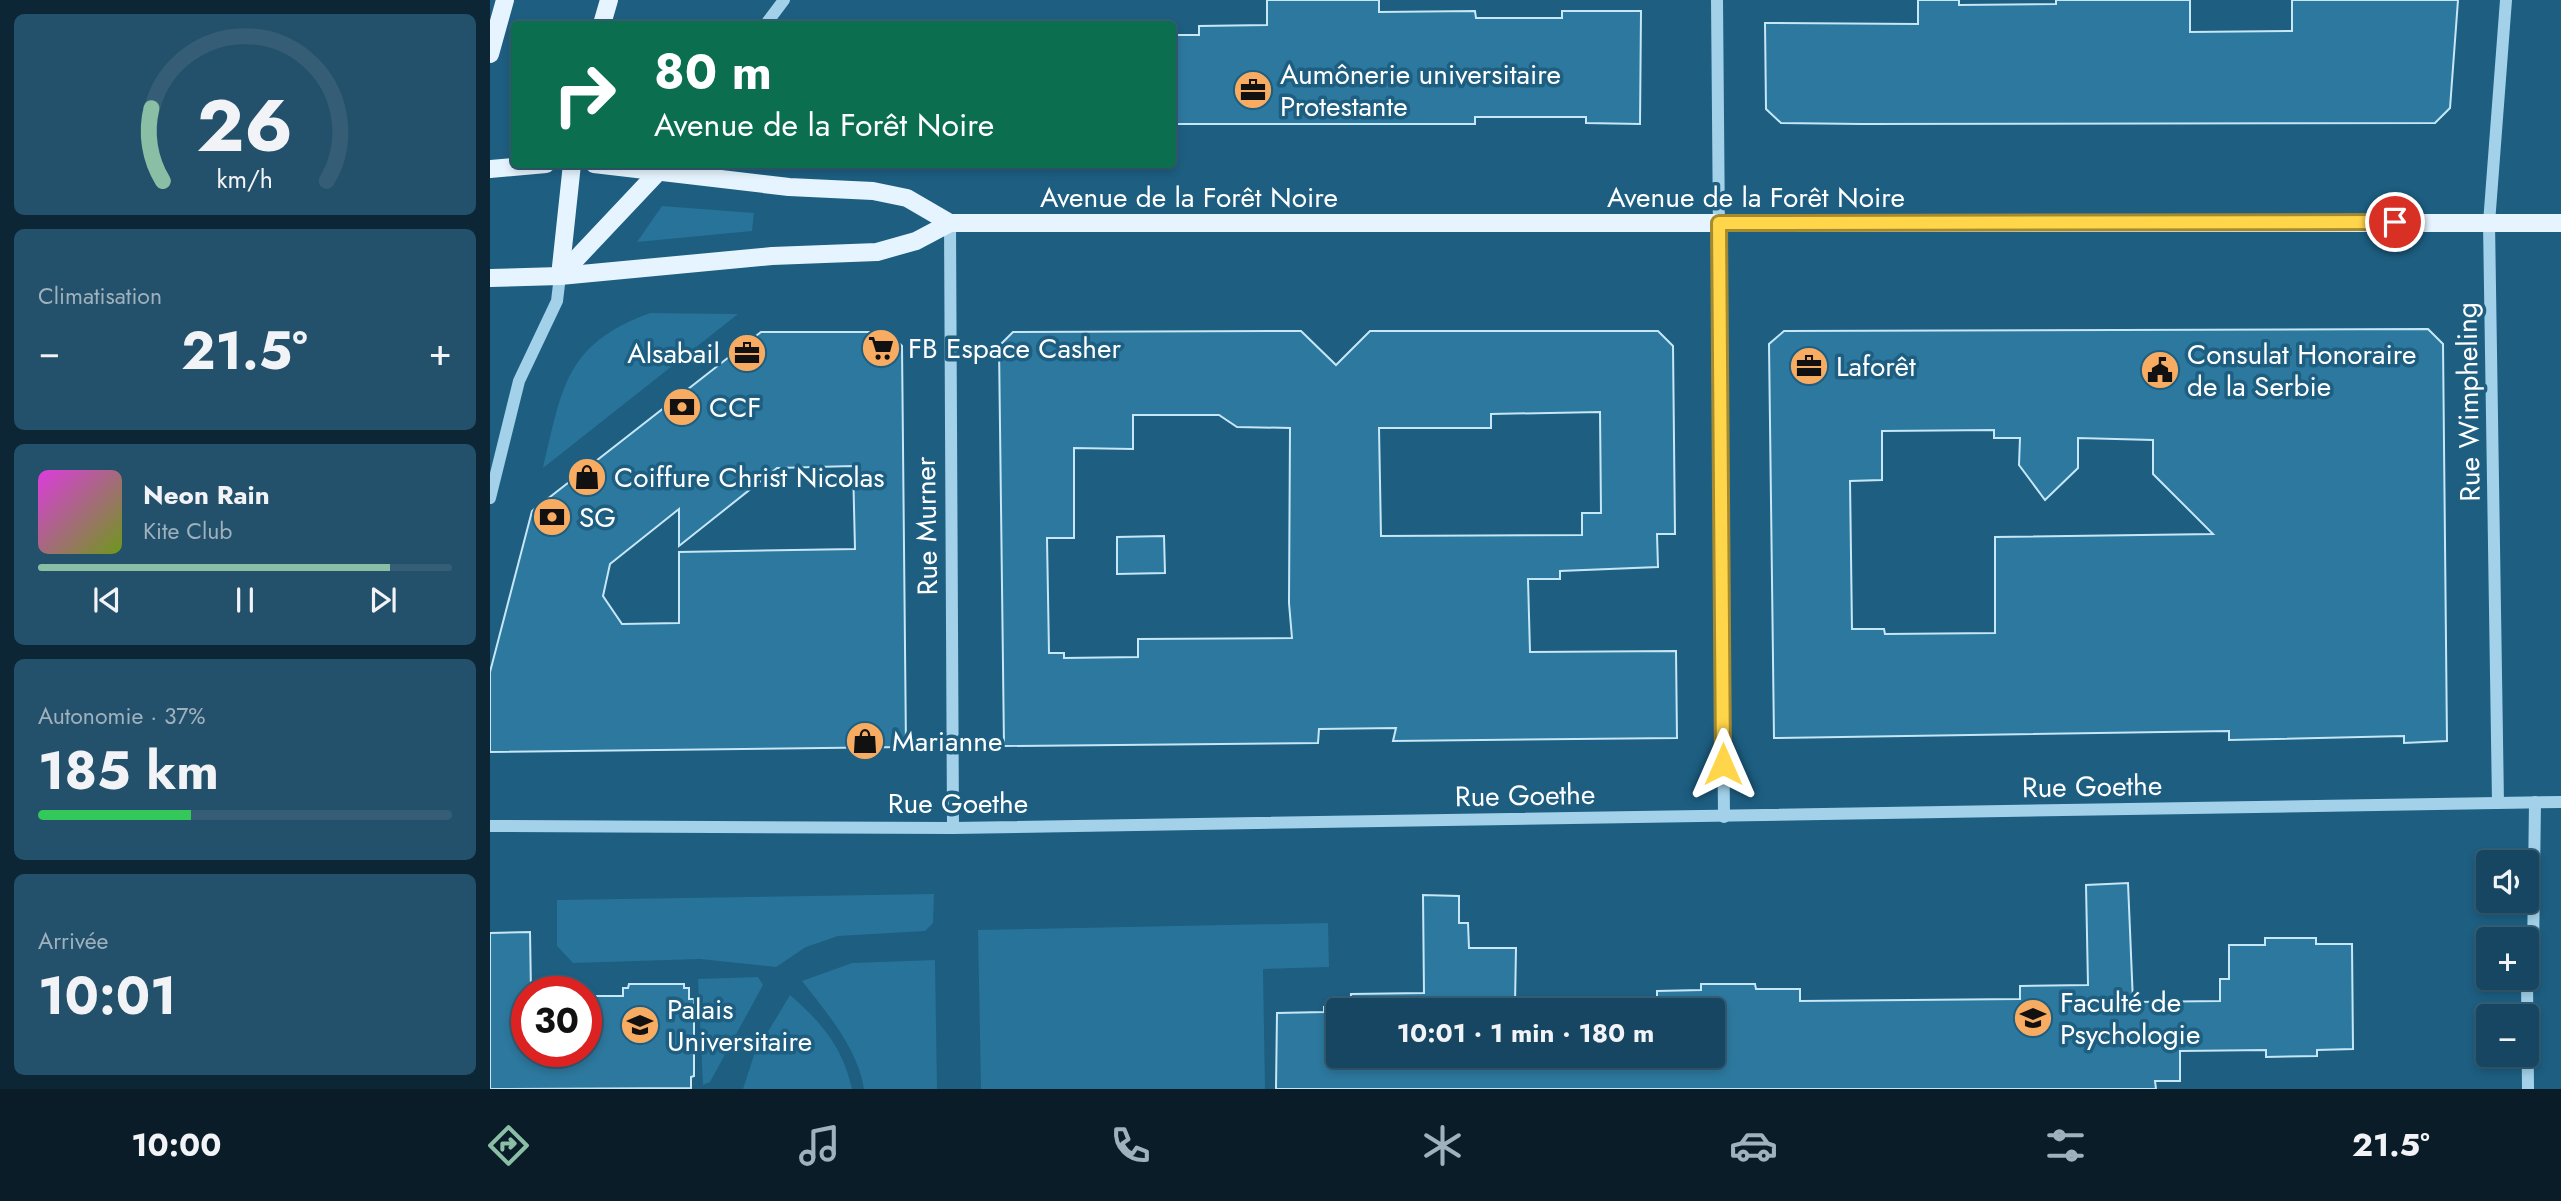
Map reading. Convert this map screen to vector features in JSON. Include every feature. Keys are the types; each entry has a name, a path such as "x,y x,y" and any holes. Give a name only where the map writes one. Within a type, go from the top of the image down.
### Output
{"main road":[{"path":"490,54 505,0"},
{"path":"604,21 609,0"},
{"path":"490,169 511,167"},
{"path":"560,276 572,168"},
{"path":"560,276 661,168"},
{"path":"668,168 789,187 873,191 907,198 950,223"},
{"name":"Avenue de la Forêt Noire","path":"490,278 560,276 772,256 877,252 916,241 950,223 2561,223"}],"street":[{"path":"768,21 784,0"},
{"path":"1717,0 1724,817"},
{"name":"Rue Wimpheling","path":"2498,803 2490,223 2506,0"},
{"name":"Rue Murner","path":"950,223 953,828"},
{"path":"490,498 519,381 557,301 560,276"},
{"path":"2533,927 2535,802"},
{"name":"Rue Goethe","path":"490,826 953,828 2561,802"},
{"path":"2527,990 2528,1089"}],"shaded area":[{"path":"662,206 754,213 752,231 637,242"},
{"path":"650,313 738,314 543,468 556,414 572,372 600,339 622,325"},
{"path":"934,894 933,923 925,931 838,936 806,947 776,967 700,959 573,963 557,946 557,900"},
{"path":"1328,923 1329,967 1263,969 1265,1089 981,1089 978,930"},
{"path":"935,960 937,1089 864,1089 861,1074 848,1046 802,981 852,963"},
{"path":"758,977 763,985 710,1082 703,1085 698,979"},
{"path":"790,995 812,1015 829,1036 843,1060 852,1089 743,1089 754,1055"}],"building":[{"path":"1267,0 1379,0 1379,12 1475,11 1476,18 1562,18 1562,11 1641,11 1640,124 1586,123 1586,117 1475,117 1475,124 1176,124 1176,35 1199,35 1199,26 1267,25"},
{"path":"1918,0 1959,0 1959,5 2056,4 2056,0 2190,0 2190,32 2292,31 2292,0 2458,0 2450,108 2435,123 1862,124 1781,123 1766,109 1765,23 1918,24"},
{"path":"2428,329 2443,344 2447,741 2404,743 2404,736 2229,740 2229,731 1774,738 1769,344 1784,331","holes":["1994,430 1994,438 2020,438 2019,465 2045,500 2078,468 2078,438 2153,440 2153,474 2213,534 1995,537 1995,633 1885,634 1884,629 1852,629 1850,481 1882,480 1882,431"]},
{"path":"1301,331 1336,365 1370,331 1658,331 1673,346 1675,534 1657,534 1658,567 1560,571 1560,579 1528,579 1530,652 1676,651 1677,738 1393,741 1396,728 1319,729 1318,743 1004,746 999,346 1013,332","holes":["1600,412 1601,513 1582,513 1582,535 1381,536 1379,428 1491,428 1491,414","1133,415 1219,415 1237,427 1290,428 1289,603 1292,638 1138,639 1138,657 1064,658 1064,653 1049,653 1047,538 1074,538 1074,448 1133,449"]},
{"path":"761,332 888,332 902,346 906,747 490,752 490,672 532,511","holes":["853,466 855,549 679,552 679,623 622,624 603,596 610,564 679,509 679,546 777,468"]},
{"path":"1164,536 1165,573 1117,574 1117,537"},
{"name":"Faculté de Psychologie","path":"2128,883 2133,1002 2220,1001 2220,979 2229,979 2229,945 2265,945 2265,938 2316,938 2316,944 2352,944 2353,1049 2317,1050 2317,1056 2266,1057 2266,1050 2180,1051 2180,1081 2155,1081 2156,1089 1276,1089 1277,1013 1324,1012 1326,1007 1326,1068 1725,1068 1725,998 1657,998 1657,991 1701,990 1701,984 1755,984 1756,989 1800,989 1800,1001 2020,999 2020,986 2088,985 2086,885"},
{"name":"Faculté de Psychologie","path":"1423,895 1459,896 1459,923 1468,923 1469,948 1516,948 1515,998 1351,998 1351,994 1424,993"},
{"name":"Palais Universitaire","path":"530,932 531,976 511,976 511,1067 602,1067 602,996 623,996 623,988 628,988 629,984 684,984 684,988 689,988 689,999 694,999 694,1076 691,1077 691,1088 490,1089 490,933"}],"place":[{"name":"Aumônerie universitaire Protestante","path":"1253,90"},
{"name":"FB Espace Casher","path":"881,348"},
{"name":"Alsabail","path":"747,353"},
{"name":"Laforêt","path":"1809,366"},
{"name":"Consulat Honoraire de la Serbie","path":"2160,370"},
{"name":"CCF","path":"682,407"},
{"name":"Coiffure Christ Nicolas","path":"587,477"},
{"name":"SG","path":"552,517"},
{"name":"Marianne","path":"865,741"},
{"name":"Faculté de Psychologie","path":"2033,1018"},
{"name":"Palais Universitaire","path":"640,1025"}],"route":[{"path":"1723,764 1719,223 2395,222"}]}
